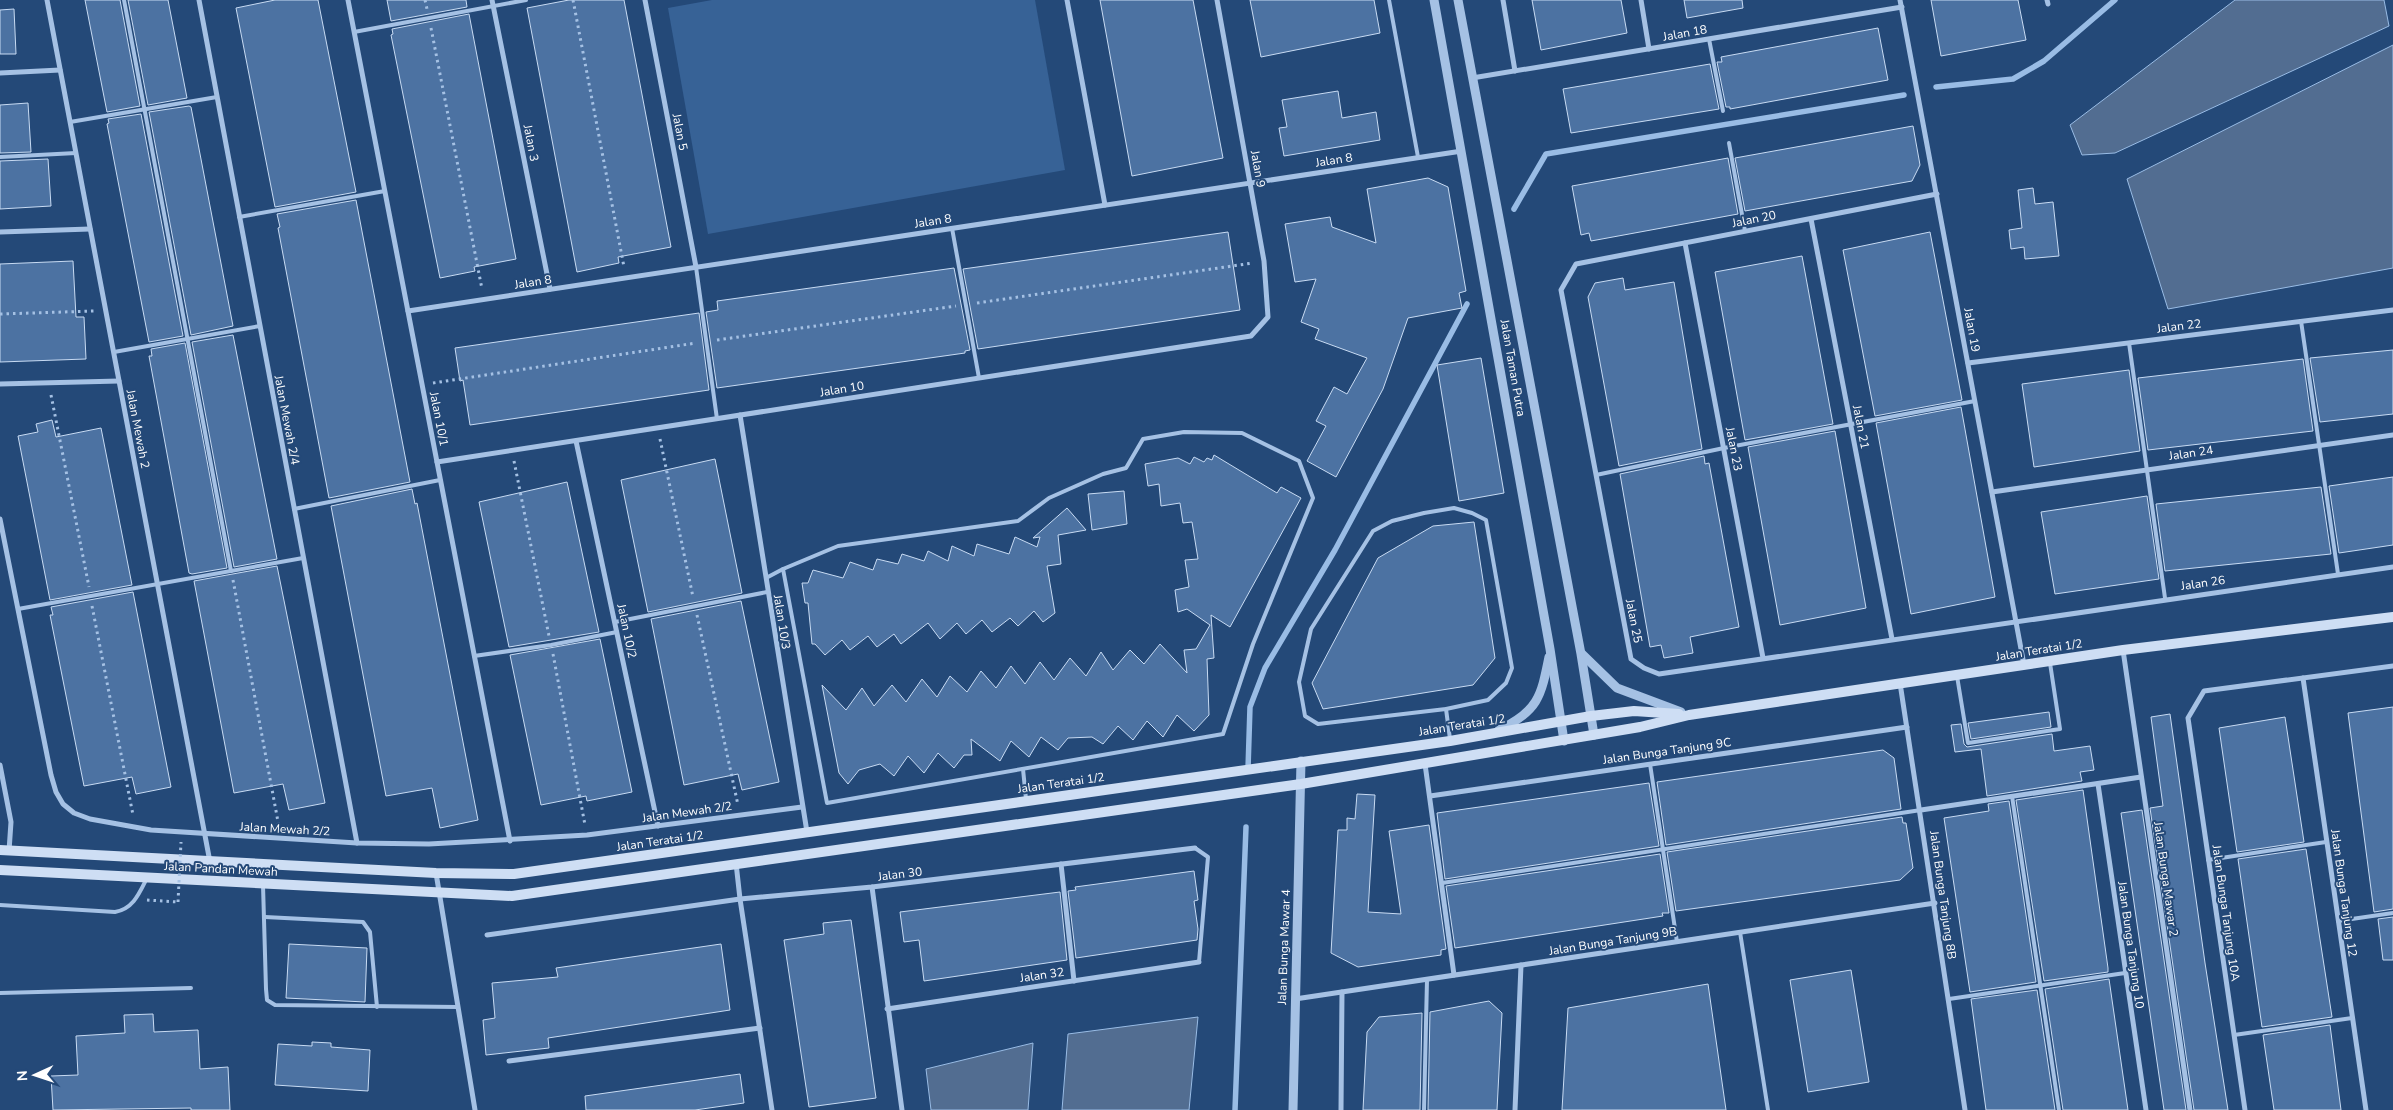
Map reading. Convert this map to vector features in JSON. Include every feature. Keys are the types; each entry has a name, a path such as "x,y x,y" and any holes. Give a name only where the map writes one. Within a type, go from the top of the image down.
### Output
{"main road":[{"name":"Jalan Teratai 1/2","path":"441,893 512,896 588,886 736,863 1301,784 1564,741 1640,727 1689,715 2024,664 2393,617"},
{"name":"Jalan Teratai 1/2","path":"436,873 514,874 1450,741 1591,716 1634,711 1689,715"},
{"name":"Jalan Pandan Mewah","path":"5,851 436,873"},
{"name":"Jalan Pandan Mewah","path":"0,870 441,893"}],"street":[{"name":"Jalan Mewah 2","path":"47,0 210,862"},
{"name":"Jalan Mewah 2/4","path":"199,0 357,843"},
{"name":"Jalan 10/1","path":"348,0 510,841"},
{"name":"Jalan 5","path":"645,0 696,267"},
{"path":"1068,0 1105,205"},
{"name":"Jalan 9","path":"1217,0 1264,261 1268,316 1251,336"},
{"name":"Jalan Taman Putra","path":"1434,0 1550,649 1564,741"},
{"name":"Jalan Taman Putra","path":"1458,0 1582,654 1594,735"},
{"path":"1503,0 1515,71"},
{"path":"1641,0 1649,49"},
{"name":"Jalan 19","path":"1900,0 2024,664"},
{"name":"Jalan 3","path":"493,3 550,290"},
{"name":"Jalan 18","path":"1472,78 1902,7"},
{"path":"0,73 60,70"},
{"name":"Jalan 8","path":"408,311 1462,151"},
{"name":"Jalan 20","path":"1576,264 1937,194"},
{"name":"Jalan 21","path":"1811,219 1892,639"},
{"path":"0,232 90,229"},
{"name":"Jalan 23","path":"1685,243 1763,658"},
{"name":"Jalan 25","path":"1576,264 1561,290 1631,659 1644,668 1659,674 2016,620"},
{"name":"Jalan 22","path":"1968,363 2393,310"},
{"name":"Jalan 10","path":"437,462 1251,336"},
{"path":"0,384 119,381"},
{"name":"Jalan 10/3","path":"740,415 807,832"},
{"name":"Jalan 24","path":"1992,492 2393,435"},
{"name":"Jalan 10/2","path":"576,440 658,826"},
{"name":"Jalan Mewah 2/2","path":"0,519 56,792 64,804 74,813 90,819 136,828 282,840 429,844 587,836 802,807"},
{"name":"Jalan 26","path":"2016,620 2393,567"},
{"path":"1492,734 1512,724 1538,701 1543,688 1550,649"},
{"name":"Jalan Bunga Mawar 2","path":"2123,650 2190,1110"},
{"path":"1582,654 1618,688 1689,715"},
{"path":"2303,678 2393,666"},
{"name":"Jalan Bunga Tanjung 10A","path":"2245,1110 2188,718 2204,691 2303,678"},
{"name":"Jalan Bunga Tanjung 12","path":"2303,678 2366,1110"},
{"name":"Jalan Bunga Tanjung 8B","path":"1900,683 1921,810 1965,1110"},
{"name":"Jalan Bunga Tanjung 9C","path":"1430,796 1908,727"},
{"name":"Jalan Bunga Mawar 4","path":"1293,1110 1301,761"},
{"path":"1425,764 1454,975"},
{"path":"0,765 11,822 5,851"},
{"path":"1921,810 2141,777"},
{"name":"Jalan Bunga Tanjung 10","path":"2098,784 2146,1110"},
{"name":"Jalan 30","path":"487,935 740,899 872,887 1195,848"},
{"path":"736,863 772,1110"},
{"path":"1061,864 1074,981"},
{"path":"436,873 441,893 475,1110"},
{"path":"872,887 902,1110"},
{"name":"Jalan Bunga Tanjung 9B","path":"1295,1000 1935,903"},
{"name":"Jalan 32","path":"887,1008 1199,962"},
{"path":"1516,1110 1522,965"},
{"path":"1341,1110 1342,992"},
{"path":"509,1060 760,1028"}],"lane":[{"path":"124,0 231,571"},
{"path":"354,32 429,18 493,3 526,0"},
{"path":"1388,0 1418,158"},
{"path":"1709,39 1723,111"},
{"path":"70,122 217,97"},
{"path":"1729,143 1746,231"},
{"path":"0,157 76,153"},
{"path":"239,217 385,191"},
{"path":"952,228 978,378"},
{"path":"696,267 717,419"},
{"path":"2301,321 2338,574"},
{"path":"114,352 260,326"},
{"path":"2129,343 2165,598"},
{"path":"1596,474 1850,423 1975,401"},
{"path":"765,579 784,569 838,546 1018,521 1049,498 1102,474 1126,468 1143,439 1184,432 1242,433 1299,461 1313,498 1253,644 1223,734 827,803 784,569"},
{"path":"294,509 440,480"},
{"path":"1454,508 1472,513 1486,520 1512,668 1506,682 1488,700 1446,709 1318,724 1305,716 1299,682 1311,629 1373,531 1392,521 1454,508"},
{"path":"18,609 303,558"},
{"path":"615,622 767,592"},
{"path":"474,656 551,645 617,632"},
{"path":"1957,675 1968,743 2060,729 2049,661"},
{"path":"1446,709 1450,741"},
{"path":"1650,764 1677,942"},
{"path":"1022,769 1026,800"},
{"path":"2012,796 2059,1110"},
{"path":"1442,884 1921,810"},
{"path":"2208,860 2326,842"},
{"name":"Jalan 30","path":"1195,848 1208,857 1199,962"},
{"path":"0,905 115,912 124,910 137,899 147,878"},
{"path":"263,884 267,1000 275,1005 458,1007"},
{"path":"2338,921 2393,913"},
{"path":"265,917 363,922 370,932 377,1006"},
{"path":"1740,932 1768,1110"},
{"path":"1949,999 2125,973"},
{"path":"1424,1110 1427,980"},
{"path":"0,993 191,988"},
{"path":"2234,1036 2352,1018"}],"path":[{"path":"425,0 484,300"},
{"path":"573,0 626,278"},
{"path":"422,385 707,341 1264,261"},
{"path":"0,314 106,310"},
{"path":"657,428 740,815"},
{"path":"231,571 282,840"},
{"path":"137,899 178,902 181,842"}],"shaded area":[{"path":"712,0 1035,0 1065,170 708,234 668,8"},
{"path":"2235,0 2384,0 2389,26 2115,153 2082,155 2070,125"},
{"path":"2393,45 2393,268 2168,309 2127,179"},
{"path":"1198,1017 1189,1110 1062,1110 1068,1034"},
{"path":"1033,1043 1028,1110 931,1110 926,1069"}],"building":[{"path":"85,0 120,0 140,106 107,112"},
{"path":"128,0 168,0 187,98 148,105"},
{"path":"275,0 318,0 356,192 275,207 236,8"},
{"path":"387,0 466,0 467,7 391,21"},
{"path":"569,0 624,0 671,247 618,257 619,263 577,272 527,8"},
{"path":"1100,0 1193,0 1223,158 1132,176"},
{"path":"1250,0 1374,0 1380,33 1261,57"},
{"path":"1532,0 1621,0 1627,33 1541,50"},
{"path":"1684,0 1742,0 1743,8 1687,18"},
{"path":"1931,0 2018,0 2026,40 1941,56"},
{"path":"14,9 16,54 0,54 0,10"},
{"path":"469,14 516,259 474,267 475,271 440,278 391,35 393,34 392,29"},
{"path":"1878,28 1888,80 1730,109 1730,107 1726,107 1717,62 1722,62 1721,57"},
{"path":"1710,64 1719,109 1571,133 1563,89"},
{"path":"1338,91 1342,118 1376,112 1380,140 1284,156 1279,128 1287,127 1282,100"},
{"path":"28,103 31,152 0,153 0,105"},
{"path":"191,107 233,326 191,335 149,112"},
{"path":"141,114 183,336 149,342 107,124 109,123 108,119"},
{"path":"1913,126 1920,165 1912,181 1745,211 1735,158"},
{"path":"1728,158 1738,214 1591,241 1589,233 1581,235 1572,186"},
{"path":"48,159 51,206 0,209 0,161"},
{"path":"1428,178 1448,187 1466,291 1459,293 1462,308 1408,318 1383,389 1336,477 1307,461 1326,426 1316,421 1334,387 1347,394 1367,358 1315,339 1319,329 1301,322 1316,279 1295,282 1285,224 1330,217 1332,227 1376,243 1367,189"},
{"path":"2033,188 2035,204 2053,202 2059,256 2025,259 2024,247 2011,249 2009,230 2022,228 2018,190"},
{"path":"356,200 410,482 329,498 278,228 280,227 277,214"},
{"path":"1228,232 1240,310 978,349 963,269"},
{"path":"1930,232 1962,400 1875,416 1843,250"},
{"path":"1802,256 1833,424 1745,440 1715,272"},
{"path":"73,261 76,317 84,317 86,359 0,362 0,264"},
{"path":"954,268 970,350 965,351 965,353 717,388 706,312 718,310 717,301"},
{"path":"1623,278 1625,290 1674,282 1702,449 1619,466 1588,297 1595,283"},
{"path":"699,313 709,390 470,425 463,380 460,381 455,348"},
{"path":"233,335 277,559 234,567 192,342"},
{"path":"185,343 227,568 192,574 189,573 149,356 152,356 151,349"},
{"path":"2393,350 2393,414 2320,422 2310,358"},
{"path":"1481,358 1504,493 1459,501 1437,365"},
{"path":"2303,359 2313,431 2148,450 2138,378"},
{"path":"2129,370 2140,451 2034,467 2022,384"},
{"path":"1961,407 1995,597 1911,614 1876,423"},
{"path":"52,420 56,437 101,428 132,585 50,600 18,436 38,432 36,424"},
{"path":"1835,431 1866,608 1780,625 1748,447"},
{"path":"1214,455 1277,493 1281,487 1301,498 1230,627 1211,615 1214,658 1207,659 1209,715 1194,731 1177,715 1163,737 1147,721 1133,740 1118,726 1103,744 1092,737 1068,738 1058,750 1041,737 1029,757 1011,741 1000,761 971,739 972,755 964,755 954,768 938,753 924,773 908,756 894,776 880,764 859,770 848,784 839,773 822,685 846,710 862,688 874,706 892,685 906,702 922,679 937,697 950,676 967,692 981,671 996,688 1011,666 1025,684 1040,662 1054,680 1070,658 1086,676 1101,652 1113,670 1130,650 1144,664 1160,644 1187,673 1184,650 1196,649 1210,625 1187,609 1178,612 1175,590 1189,587 1185,560 1198,559 1192,522 1183,523 1180,503 1161,506 1159,484 1148,486 1145,464 1178,458 1190,464 1194,457 1204,462 1207,458 1212,460"},
{"path":"1704,456 1705,464 1709,463 1739,627 1690,637 1693,653 1664,658 1661,645 1650,647 1620,474"},
{"path":"715,459 742,593 648,612 621,480"},
{"path":"2393,477 2393,545 2339,553 2329,486"},
{"path":"567,482 599,632 509,647 479,502"},
{"path":"2321,487 2331,554 2165,571 2156,504"},
{"path":"412,489 415,504 417,503 478,820 440,828 432,788 386,796 331,506"},
{"path":"1124,491 1127,524 1092,530 1088,494"},
{"path":"2147,496 2159,579 2055,594 2041,512"},
{"path":"1067,508 1086,530 1058,535 1061,564 1047,566 1055,613 1043,622 1034,611 1018,626 1010,618 992,632 982,620 966,634 957,623 940,639 928,623 901,644 894,634 877,647 868,636 850,650 842,640 825,655 815,644 812,644 808,603 805,603 802,583 808,583 813,570 843,578 850,562 873,570 877,559 898,564 902,554 924,561 928,551 948,561 952,546 974,556 977,544 1009,554 1015,537 1037,547 1040,537 1033,538"},
{"path":"1474,522 1495,658 1473,685 1323,709 1312,683 1378,558 1433,526"},
{"path":"277,566 325,803 289,810 283,784 234,793 194,581"},
{"path":"133,592 171,787 136,794 132,777 84,786 50,615 53,615 51,607"},
{"path":"741,601 779,782 742,790 738,774 684,785 651,619"},
{"path":"600,639 632,792 587,801 586,796 541,805 510,655"},
{"path":"2393,707 2393,909 2374,912 2348,713"},
{"path":"2049,712 2051,727 1971,739 1968,723"},
{"path":"2170,714 2228,1110 2194,1110 2150,808 2163,806 2151,717"},
{"path":"2285,717 2304,842 2237,852 2219,728"},
{"path":"1961,724 1964,744 1967,747 2052,734 2054,751 2090,746 2094,770 2080,772 2082,781 1987,796 1981,749 1955,752 1951,725"},
{"path":"1883,750 1894,758 1901,809 1666,845 1657,782"},
{"path":"1649,783 1659,846 1445,879 1437,813"},
{"path":"2083,790 2108,972 2044,981 2016,800"},
{"path":"1357,794 1375,795 1368,912 1401,914 1389,831 1429,825 1446,949 1441,950 1441,955 1358,967 1331,953 1338,830 1347,830 1347,818 1355,819"},
{"path":"2009,801 2036,982 1970,992 1944,818 1989,811 1988,804"},
{"path":"2142,810 2186,1110 2164,1110 2121,813"},
{"path":"1902,817 1903,823 1906,823 1913,868 1900,880 1676,911 1667,852"},
{"path":"2306,849 2332,1017 2262,1027 2238,859"},
{"path":"1660,854 1669,913 1662,913 1663,916 1455,948 1446,886"},
{"path":"1194,871 1198,900 1194,901 1198,929 1197,940 1076,958 1068,891 1076,890 1075,887"},
{"path":"1060,892 1067,960 924,981 919,940 904,942 900,912"},
{"path":"2393,917 2393,960 2383,960 2378,919"},
{"path":"851,920 876,1098 809,1107 784,940 824,934 823,923"},
{"path":"289,944 367,948 365,1002 286,998"},
{"path":"721,944 730,1010 548,1038 549,1048 486,1055 483,1020 495,1018 492,983 558,977 556,968"},
{"path":"1851,970 1869,1082 1808,1092 1790,980"},
{"path":"2109,979 2128,1110 2063,1110 2045,989"},
{"path":"1708,984 1726,1110 1562,1110 1568,1008"},
{"path":"2037,990 2055,1110 1986,1110 1971,999"},
{"path":"1489,1001 1502,1013 1497,1110 1428,1110 1430,1012"},
{"path":"1422,1013 1420,1110 1363,1110 1367,1032 1379,1017"},
{"path":"153,1014 154,1032 198,1030 200,1069 228,1067 230,1110 191,1110 191,1108 53,1110 51,1076 78,1075 76,1036 125,1033 124,1015"},
{"path":"2330,1025 2341,1110 2274,1110 2263,1035"},
{"path":"312,1042 331,1043 331,1047 370,1050 368,1091 275,1085 278,1044 312,1046"},
{"path":"740,1074 744,1103 695,1110 586,1110 585,1096"}],"waterway":[{"path":"1936,87 2013,79 2044,61 2115,0"},
{"path":"1514,209 1546,154 1904,95"},
{"path":"1248,769 1250,707 1265,668 1335,550 1467,304"},
{"path":"1235,1110 1246,827"}]}
